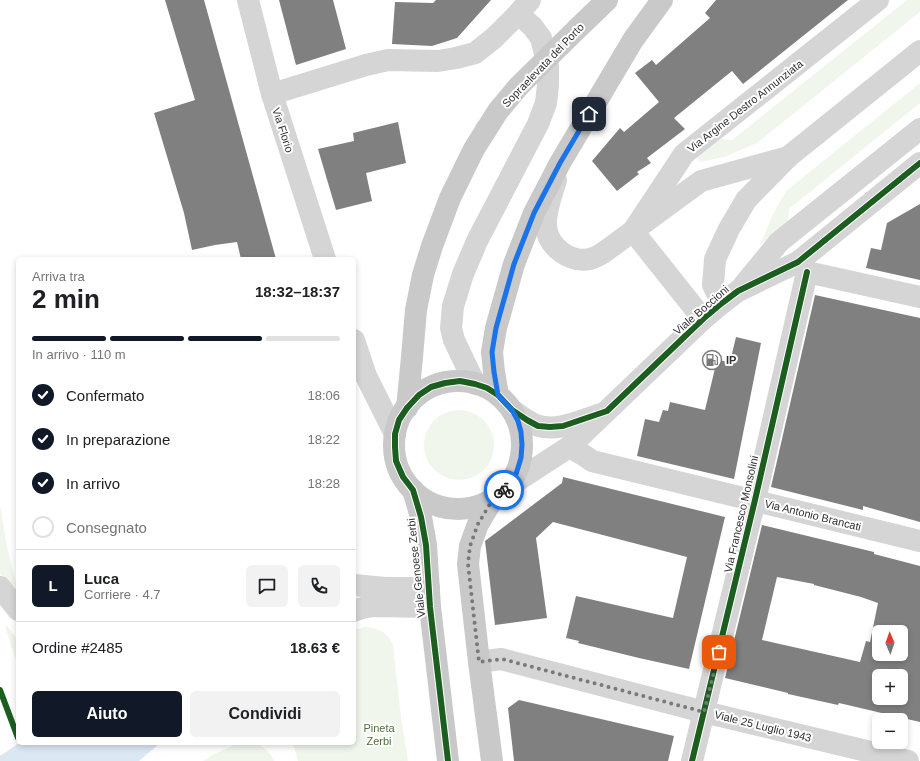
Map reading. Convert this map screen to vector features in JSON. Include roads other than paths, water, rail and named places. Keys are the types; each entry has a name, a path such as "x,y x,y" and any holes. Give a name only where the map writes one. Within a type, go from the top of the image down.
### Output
{"main road":[{"name":"Sopraelevata del Porto","path":"407,408 416,310 423,274 450,198 474,149 498,111 518,87 607,0"},
{"path":"492,761 468,564 470,546 478,524 499,493 516,474 521,458 522,445 518,421 505,403 494,372 492,352 496,328 514,264 534,213 560,163 632,40 662,0"},
{"name":"Viale Genoese Zerbi","path":"499,493 478,506 462,509 436,505 424,499 413,490 403,477 396,461 395,447 396,434 400,420 407,408 419,395 431,387 460,381 475,384 487,388 505,403"},
{"name":"Viale Genoese Zerbi","path":"413,490 422,517 426,545 430,598 448,761"}],"street":[{"name":"Via Florio","path":"248,0 272,94 324,257"},
{"name":"Via Argine Destro Annunziata","path":"633,231 684,154 878,0"},
{"path":"272,94 366,65 388,60 438,61 474,53 494,38 524,7 532,26 541,38 548,66 546,103 538,124 477,241 463,274 453,306 451,328 454,340 475,384"},
{"name":"Via Argine Destro Annunziata","path":"730,297 713,285 715,259 729,229 746,200 788,158 920,51"},
{"name":"Viale Boccioni","path":"499,493 569,447 703,319 730,297 779,242 920,128"},
{"name":"Via Argine Destro Annunziata","path":"560,163 547,214 546,226 554,246 571,258 582,259 599,255 701,181 788,158"},
{"name":"Viale Boccioni","path":"730,297 803,267 920,163"},
{"path":"633,231 703,319"},
{"path":"803,267 920,297"},
{"name":"Via Francesco Monsolini","path":"692,761 755,500 803,267"},
{"path":"356,346 366,376 396,434"},
{"name":"Viale Boccioni","path":"505,403 526,420 538,426 550,427 563,426 607,411"},
{"name":"Via Antonio Brancati","path":"569,447 592,461 920,541"},
{"path":"356,576 362,581 384,588 430,598"},
{"path":"356,585 384,588"},
{"path":"0,587 16,607"},
{"path":"356,610 365,607 430,598"},
{"name":"Viale 25 Luglio 1943","path":"479,662 502,659 704,712 908,761"}],"place":[{"name":"IP","path":"712,360"}],"park label":[{"name":"Pineta Zerbi","path":"379,734"}]}
